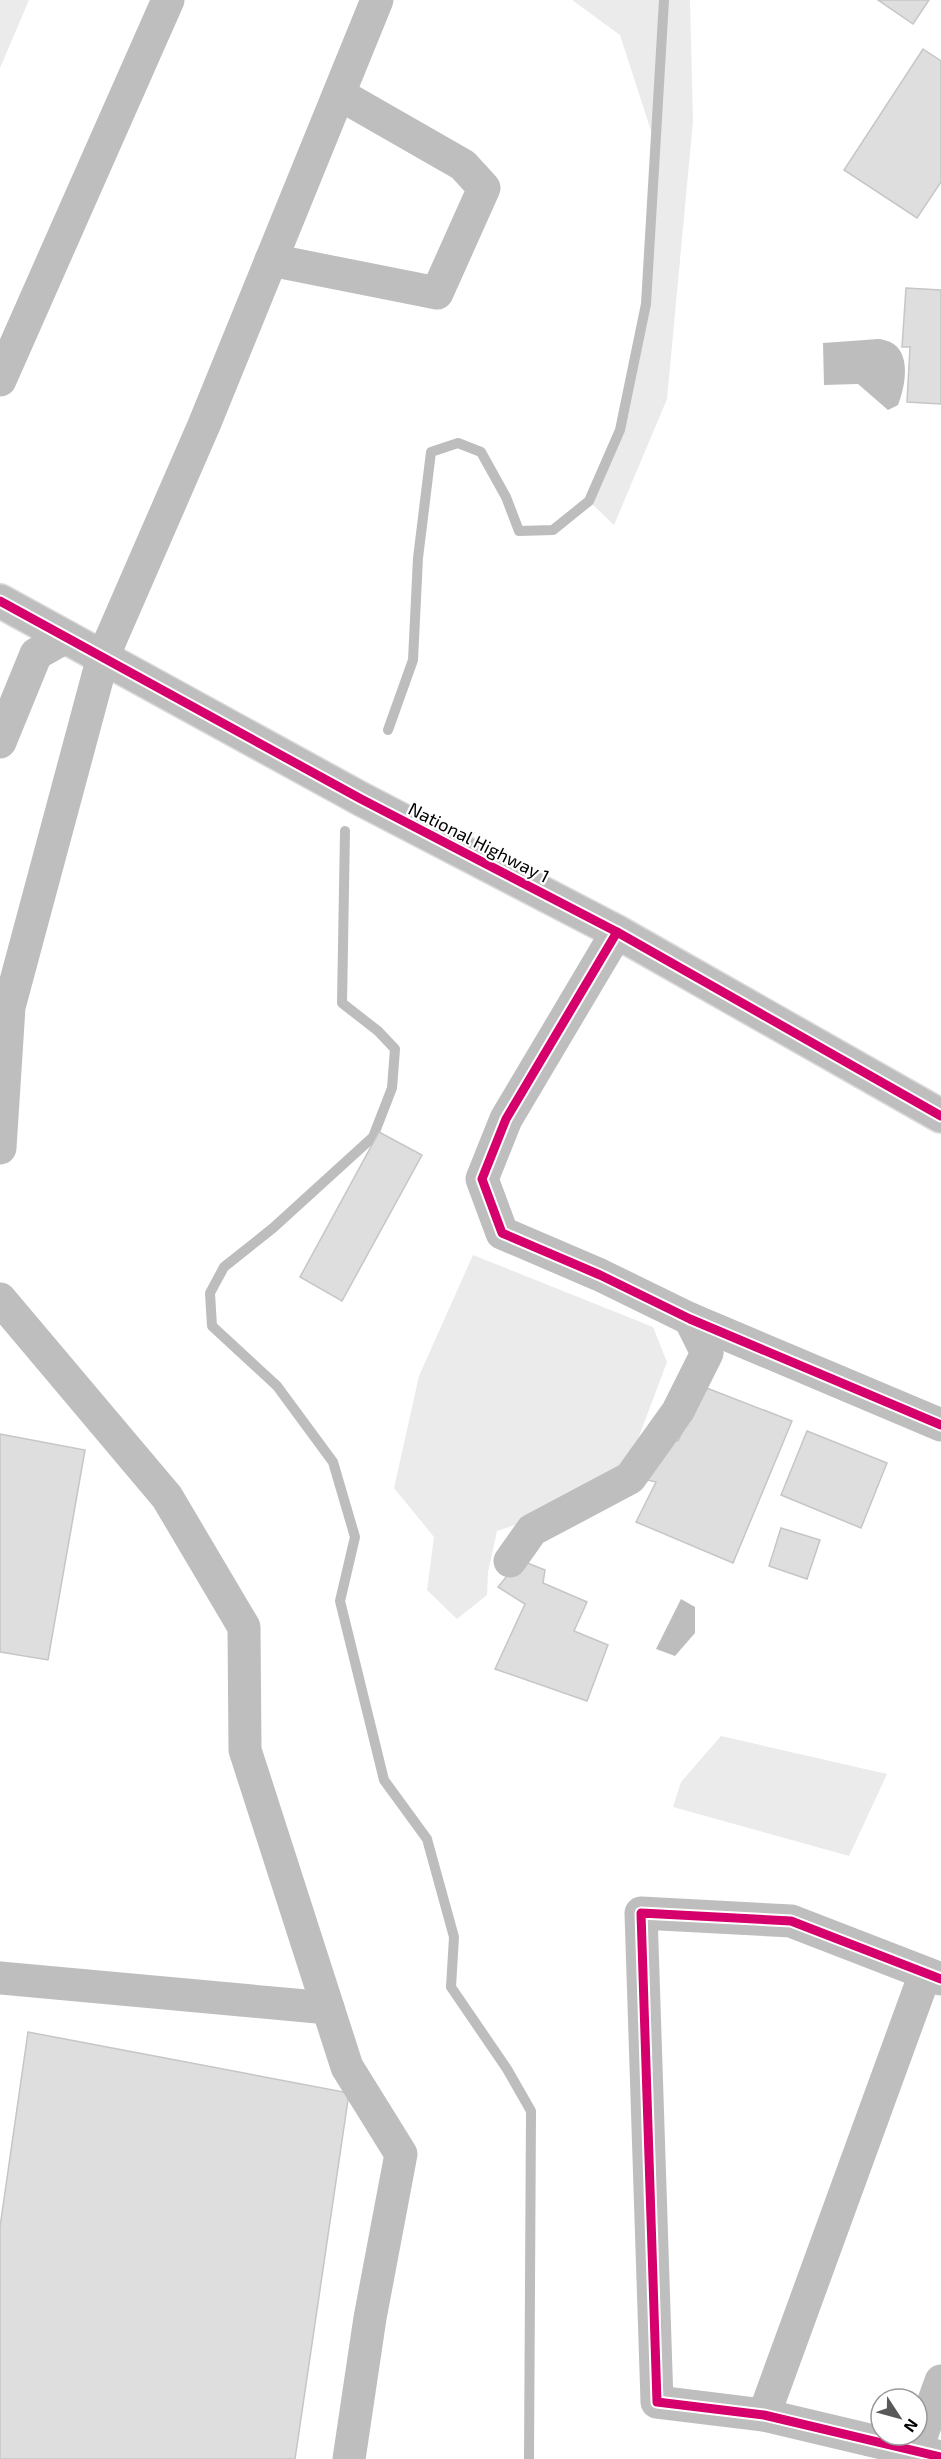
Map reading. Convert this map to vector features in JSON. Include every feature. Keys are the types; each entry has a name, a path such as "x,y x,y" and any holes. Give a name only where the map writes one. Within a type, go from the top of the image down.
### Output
{"main road":[{"path":"0,380 168,0"},
{"path":"0,1148 9,1007 103,657 204,425 377,0"},
{"path":"271,260 436,293 484,188 464,165 339,94"},
{"name":"National Highway 1","path":"0,601 362,799 617,932 941,1116"},
{"path":"0,742 36,654 66,637"},
{"path":"617,932 506,1119 482,1179 501,1233 600,1275 690,1319 941,1425"},
{"path":"0,1299 167,1497 244,1627 245,1750 347,2067 401,2154 370,2318 349,2459"},
{"path":"510,1561 532,1530 630,1478 678,1411 707,1353 690,1319"},
{"path":"764,2415 933,1976 791,1921 641,1912 657,2402 764,2415 928,2454 941,2382"},
{"path":"0,1978 328,2008"}],"shaded area":[{"path":"0,0 29,0 0,68"},
{"path":"572,0 690,0 693,121 667,399 614,525 589,501 620,430 646,304 656,146 620,35"},
{"path":"877,339 893,344 900,350 905,367 905,377 898,405 888,410 858,384 824,385 823,343"},
{"path":"473,1255 653,1327 667,1362 632,1455 594,1488 536,1518 497,1531 488,1572 487,1595 457,1619 427,1590 434,1537 394,1488 419,1376"},
{"path":"681,1599 695,1607 695,1633 675,1656 656,1649"},
{"path":"721,1736 887,1774 849,1856 673,1807 681,1782"}],"building":[{"path":"878,0 929,0 913,24"},
{"path":"923,49 941,61 941,182 917,218 844,170"},
{"path":"906,288 941,290 941,404 907,402 910,347 902,347"},
{"path":"379,1132 422,1155 342,1301 300,1277"},
{"path":"704,1387 792,1421 733,1563 636,1522 656,1482 639,1478 669,1436 678,1441"},
{"path":"807,1431 887,1463 861,1528 781,1495"},
{"path":"0,1434 85,1450 48,1660 0,1652"},
{"path":"781,1528 820,1540 807,1579 769,1566"},
{"path":"520,1560 545,1570 543,1583 587,1602 574,1631 608,1645 587,1701 495,1669 525,1604 498,1587"},
{"path":"28,2032 349,2093 295,2459 0,2459 0,2227"}],"waterway":[{"path":"388,730 413,660 418,558 431,452 458,443 481,452 506,497 519,531 553,530 589,501 620,430 646,304 664,0"},
{"path":"345,831 342,1003 378,1031 395,1049 392,1088 373,1137 273,1228 224,1267 210,1293 212,1326 277,1386 333,1462 355,1537 340,1601 384,1780 427,1839 454,1937 451,1987 507,2069 531,2111 529,2459"}],"cycle path":[{"path":"0,601 361,799 617,932 941,1116"},
{"path":"617,932 506,1119 482,1179 502,1233 600,1275 690,1319 941,1425"},
{"path":"941,1979 791,1921 641,1913 657,2402 764,2415 941,2457"}]}
